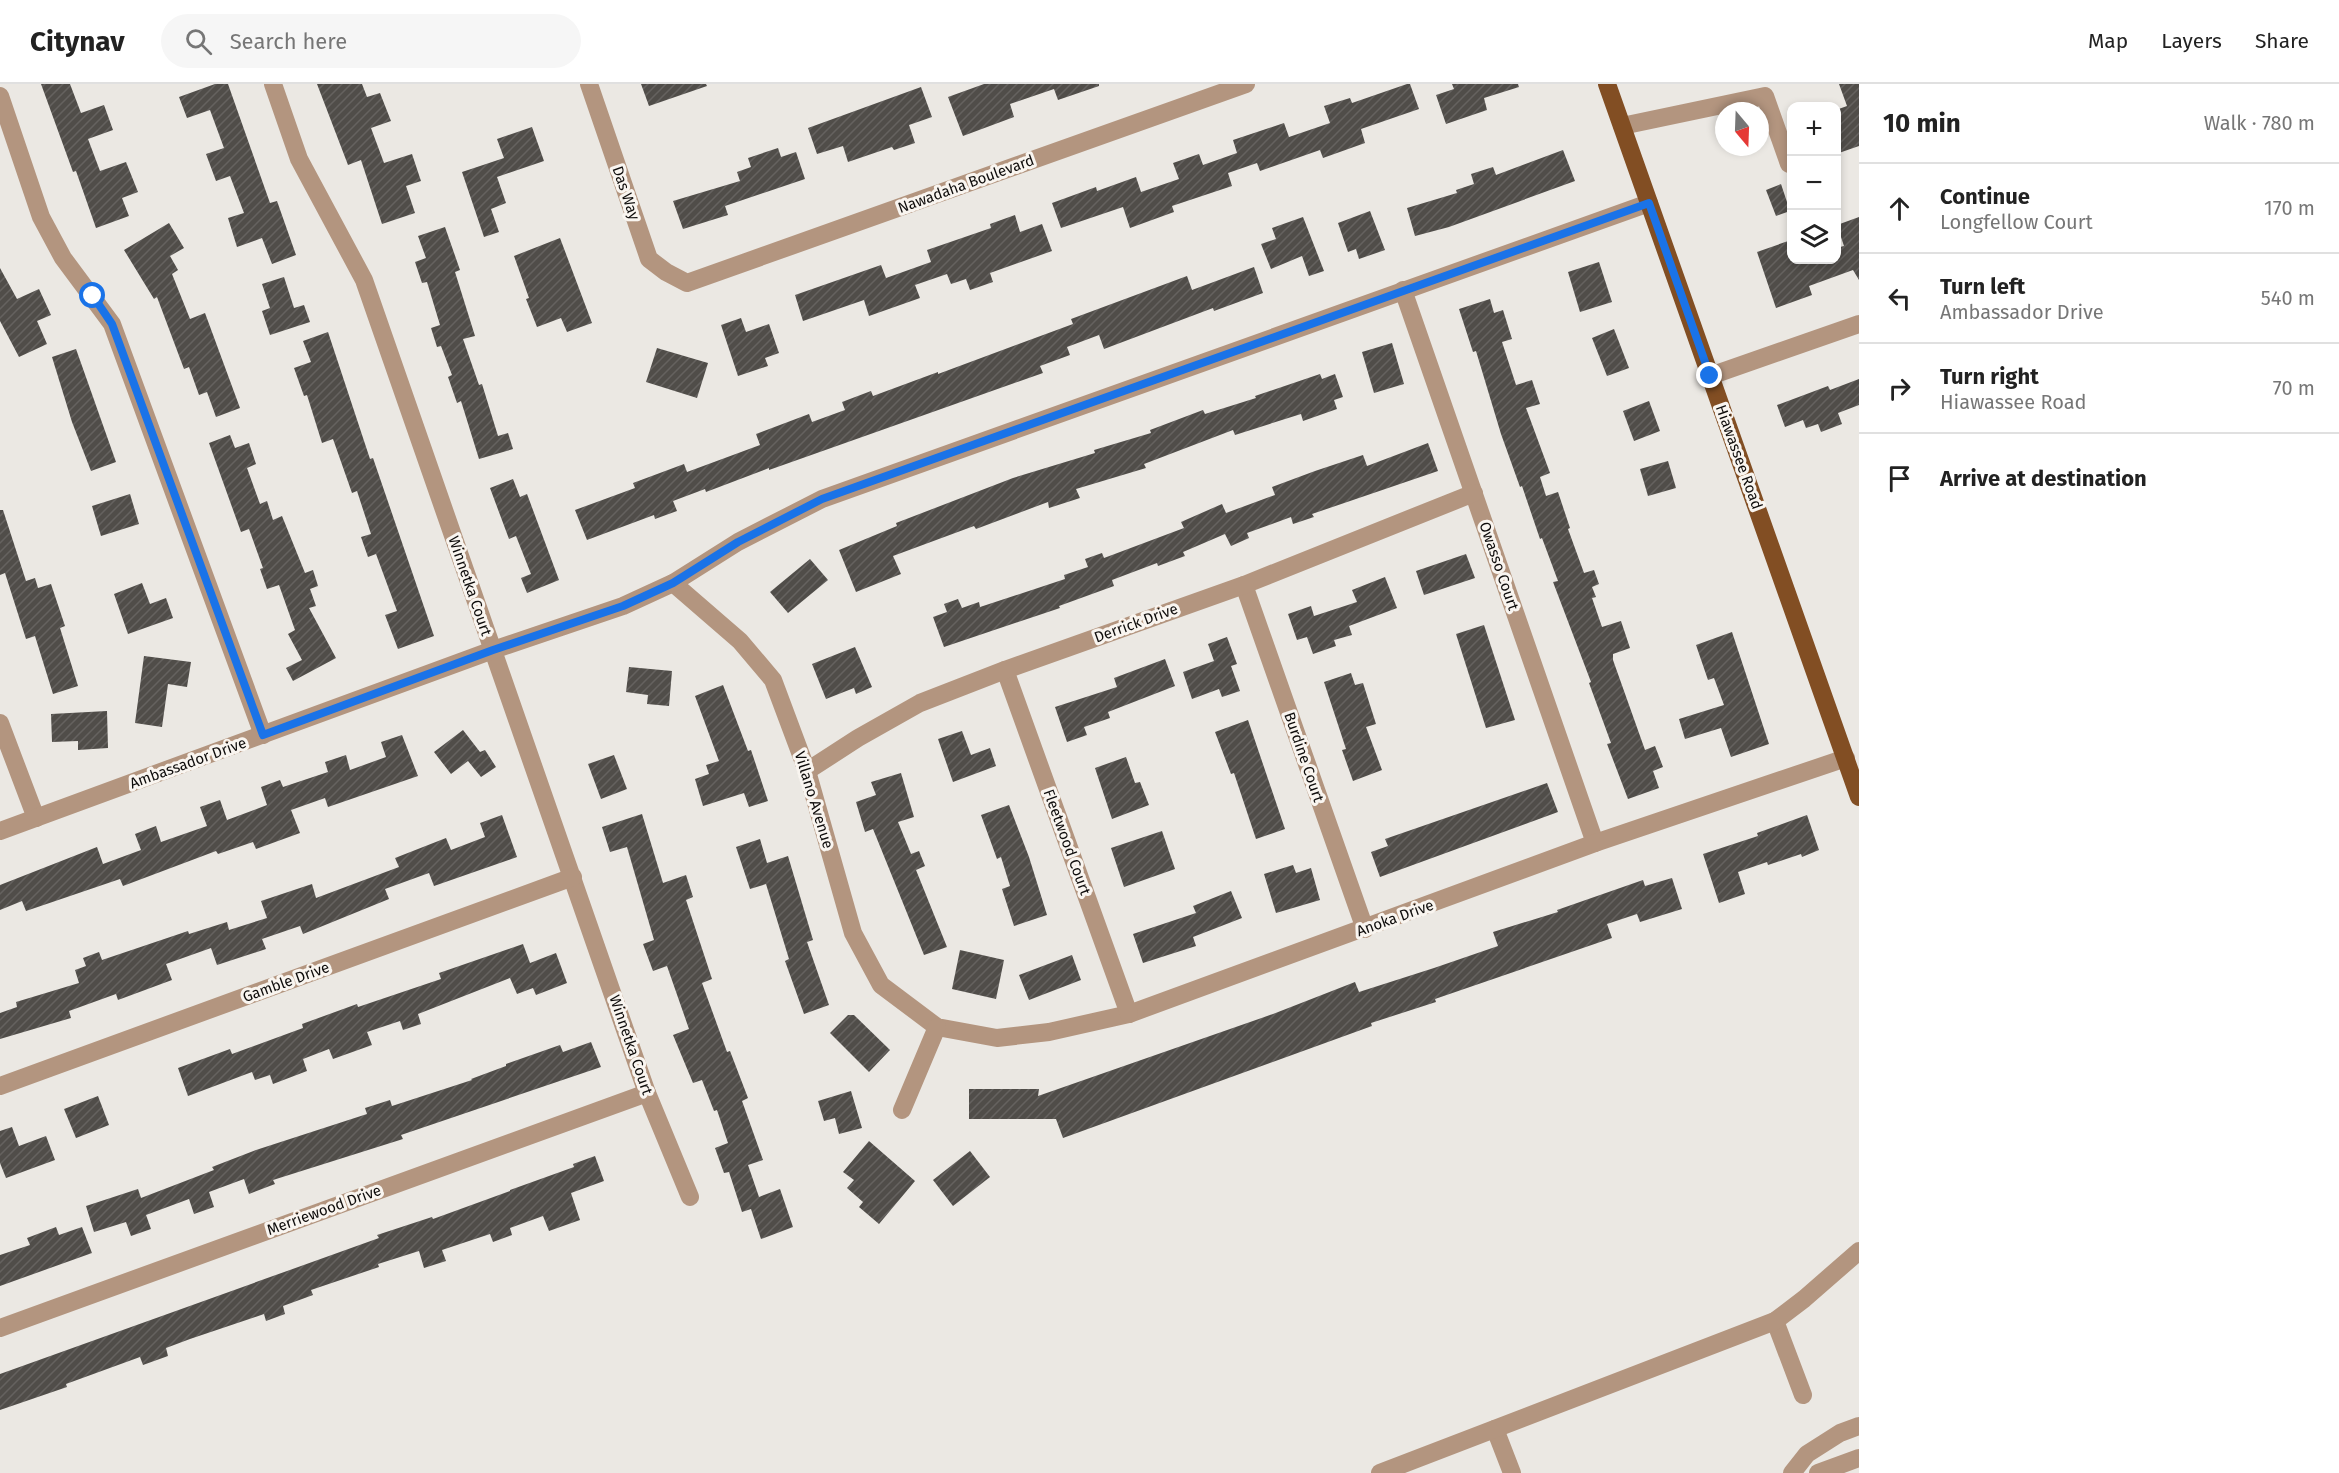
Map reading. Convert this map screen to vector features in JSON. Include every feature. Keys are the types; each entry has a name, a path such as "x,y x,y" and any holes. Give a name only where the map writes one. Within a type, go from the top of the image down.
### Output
{"main road":[{"name":"Hiawassee Road","path":"1607,84 1859,796"}],"street":[{"name":"Winnetka Court","path":"273,84 299,159 364,280 647,1093 690,1197"},
{"name":"Das Way","path":"589,84 649,259 666,272 687,283"},
{"name":"Nawadaha Boulevard","path":"687,283 1246,84"},
{"path":"0,96 41,217 63,258 112,324 263,735"},
{"path":"1622,126 1765,96 1787,158"},
{"name":"Ambassador Drive","path":"0,831 493,650 623,606 673,583 738,542 822,499 1649,203"},
{"name":"Owasso Court","path":"1403,290 1595,843"},
{"path":"1710,376 1859,324"},
{"name":"Derrick Drive","path":"807,771 858,738 920,703 1005,670 1244,585 1474,493"},
{"name":"Villano Avenue","path":"673,583 740,640 773,680 807,771 854,933 881,985 937,1027"},
{"name":"Burdine Court","path":"1244,585 1365,929"},
{"name":"Fleetwood Court","path":"1005,670 1129,1014"},
{"path":"0,723 36,818"},
{"name":"Anoka Drive","path":"937,1027 997,1038 1049,1032 1129,1014 1595,843 1846,758"},
{"name":"Gamble Drive","path":"0,1086 573,877"},
{"path":"902,1110 937,1027"},
{"name":"Merriewood Drive","path":"0,1328 647,1093"},
{"path":"1380,1473 1775,1321 1859,1251"},
{"path":"1775,1321 1803,1395"},
{"path":"1792,1473 1807,1454 1840,1433 1859,1426"},
{"path":"1495,1429 1512,1473"},
{"path":"1818,1473 1859,1458"}],"building":[{"path":"41,84 70,84 81,113 104,105 113,130 88,139 100,171 126,162 138,192 122,198 129,216 96,228"},
{"path":"215,84 228,84 270,203 277,201 296,255 272,264 262,238 237,247 228,218 244,213 230,176 216,181 206,154 224,148 210,110 187,118 179,97"},
{"path":"317,84 362,84 367,97 380,93 391,121 371,128 384,163 412,154 421,181 406,186 415,213 382,224 361,160 348,165"},
{"path":"641,84 706,84 707,86 649,106"},
{"path":"984,84 1099,84 1099,86 1058,100 1054,89 1010,104 1014,117 963,136 948,97"},
{"path":"1410,84 1419,109 1361,129 1365,143 1323,158 1320,150 1260,171 1257,163 1228,173 1232,186 1172,206 1174,212 1130,228 1123,207 1061,228 1052,203 1096,187 1097,191 1136,177 1141,192 1179,179 1173,163 1199,154 1203,165 1237,153 1233,140 1284,123 1289,137 1330,123 1324,106 1350,98 1352,103"},
{"path":"1452,84 1518,84 1519,87 1484,98 1487,110 1446,124 1436,95 1454,89"},
{"path":"1839,84 1859,84 1859,146 1841,152 1841,108 1847,106"},
{"path":"921,87 932,117 909,125 915,143 894,150 892,147 848,162 843,146 817,154 808,128"},
{"path":"532,127 544,161 497,177 506,203 491,209 499,232 484,237 462,172 504,158 497,139"},
{"path":"778,148 781,157 796,152 805,179 725,206 728,215 683,229 673,201 740,181 737,172 751,167 748,158"},
{"path":"1563,150 1575,181 1449,227 1415,236 1407,208 1457,193 1456,190 1474,184 1471,174 1493,167 1496,175"},
{"path":"1781,184 1787,202 1787,212 1776,216 1766,190"},
{"path":"1370,211 1385,250 1359,259 1356,249 1348,252 1338,223"},
{"path":"1015,215 1020,232 1042,224 1052,251 990,273 993,282 970,290 966,279 951,284 947,274 915,285 920,298 869,316 864,300 803,321 795,295 881,265 886,278 931,262 927,250 991,228 990,224"},
{"path":"1303,217 1324,271 1309,276 1302,256 1271,269 1261,244 1276,239 1272,228"},
{"path":"1859,217 1859,280 1853,270 1809,286 1812,295 1776,308 1757,252 1787,241 1787,264 1841,264 1841,247 1844,246 1841,224"},
{"path":"169,223 184,248 170,256 178,270 172,274 190,319 205,313 240,408 216,417 207,392 199,395 189,367 184,369 157,297 154,299 124,250"},
{"path":"445,227 460,270 455,272 475,336 463,339 479,385 482,384 498,436 508,433 513,449 479,459 461,401 457,403 448,377 452,375 441,346 437,347 431,328 440,325 427,282 422,283 415,262 426,258 418,236"},
{"path":"560,238 592,323 567,332 561,318 537,327 526,299 529,298 514,256"},
{"path":"1599,262 1612,302 1580,312 1568,272"},
{"path":"1254,267 1263,293 1214,311 1213,308 1104,349 1099,335 1067,347 1070,355 1040,366 1043,373 706,492 705,489 673,501 677,511 655,519 654,515 587,540 575,510 635,488 633,483 684,464 687,472 760,445 756,434 809,414 812,422 845,410 842,402 871,391 873,396 938,372 938,374 1073,324 1071,319 1187,276 1192,290"},
{"path":"0,268 17,299 39,289 51,315 37,321 47,344 19,357 0,321"},
{"path":"284,277 294,308 304,305 310,322 270,335 262,311 270,308 262,284"},
{"path":"1490,299 1494,313 1503,310 1512,339 1502,342 1516,385 1532,380 1540,404 1526,408 1550,473 1540,477 1546,496 1558,492 1584,573 1594,570 1599,584 1592,587 1596,597 1592,598 1602,627 1621,621 1630,648 1613,654 1613,660 1645,750 1655,746 1663,767 1653,771 1659,788 1628,799 1607,744 1611,743 1589,683 1591,682 1553,582 1558,581 1542,538 1540,539 1522,486 1520,487 1476,351 1473,352 1459,309"},
{"path":"741,318 746,332 769,324 779,353 765,358 768,366 738,376 721,325"},
{"path":"1614,329 1629,368 1607,376 1592,338"},
{"path":"328,332 370,459 373,458 434,636 398,649 385,615 397,611 376,554 368,557 361,537 371,534 357,491 352,493 333,439 322,443 307,395 304,396 294,368 311,362 303,341"},
{"path":"1392,343 1404,384 1374,393 1362,352"},
{"path":"657,348 708,363 697,398 646,382"},
{"path":"76,349 116,462 91,471 72,422 52,357"},
{"path":"1320,374 1322,379 1335,374 1343,397 1334,400 1337,409 1303,421 1301,414 1235,435 1233,430 1144,464 1146,468 1076,489 1080,498 1049,508 1048,502 976,529 974,526 893,556 901,574 856,592 839,550 897,526 896,523 1013,478 1151,433 1150,430 1203,410 1205,414"},
{"path":"1859,379 1859,405 1838,413 1842,424 1821,432 1818,424 1806,428 1803,420 1785,427 1777,405 1828,386 1830,390"},
{"path":"1649,401 1660,431 1634,441 1623,411"},
{"path":"230,435 235,448 249,443 256,464 247,468 260,504 267,501 273,520 282,516 305,573 313,570 318,586 310,589 316,606 309,608 336,658 293,681 286,668 302,660 288,634 295,630 279,585 267,589 260,569 263,568 249,529 241,532 209,443"},
{"path":"1428,443 1438,471 1312,514 1314,517 1293,524 1291,517 1247,533 1249,538 1231,546 1225,534 1183,552 1185,556 1158,566 1157,563 1112,580 1114,586 1059,606 1060,608 944,647 933,617 947,612 944,604 958,599 962,608 979,602 980,607 1065,579 1064,575 1088,567 1085,559 1102,553 1104,558 1184,528 1181,522 1222,504 1226,513 1275,495 1272,487 1315,471 1363,455 1367,466"},
{"path":"1668,461 1676,488 1648,496 1640,469"},
{"path":"513,479 520,497 527,494 559,580 527,593 521,578 531,574 516,536 509,539 490,488"},
{"path":"130,494 139,524 101,536 92,506"},
{"path":"0,510 3,510 26,581 35,578 38,588 51,584 65,626 60,628 78,686 53,694 35,636 26,639 5,573 0,575"},
{"path":"1466,554 1475,578 1424,595 1416,571"},
{"path":"810,559 828,580 788,613 770,592"},
{"path":"1385,577 1397,608 1349,626 1352,635 1334,640 1336,646 1313,654 1307,637 1297,640 1288,614 1311,606 1314,616 1357,602 1352,590"},
{"path":"142,583 150,604 166,598 173,618 128,634 114,594"},
{"path":"1484,625 1515,720 1486,728 1456,634"},
{"path":"1732,632 1769,744 1731,757 1721,728 1685,739 1679,719 1724,705 1714,678 1708,680 1696,645"},
{"path":"1227,637 1237,664 1231,666 1240,691 1222,697 1219,689 1192,699 1183,672 1214,661 1208,644"},
{"path":"855,647 872,687 856,694 854,688 826,699 812,664"},
{"path":"144,656 191,662 187,687 168,684 162,727 135,723"},
{"path":"1165,659 1175,686 1108,712 1110,718 1084,727 1087,735 1067,742 1055,707 1117,687 1114,678"},
{"path":"629,667 672,671 669,706 647,704 648,695 626,692"},
{"path":"1351,673 1355,685 1363,683 1376,724 1366,727 1382,770 1353,781 1342,750 1346,749 1324,682"},
{"path":"723,685 748,751 751,750 768,801 749,807 744,793 703,806 695,779 709,774 706,765 719,761 695,696"},
{"path":"107,711 108,748 78,750 78,741 52,742 51,714"},
{"path":"1248,720 1285,829 1256,839 1234,773 1231,774 1215,732"},
{"path":"463,730 480,752 485,750 496,767 481,777 468,761 451,774 434,752"},
{"path":"962,731 971,755 990,748 996,766 953,782 938,739"},
{"path":"402,735 418,776 328,807 325,798 291,810 300,833 256,849 253,842 218,854 216,851 123,886 120,879 26,911 22,901 0,910 0,885 97,847 103,864 141,850 135,834 156,826 161,842 207,826 200,807 220,800 227,820 267,805 261,787 280,780 283,787 328,772 325,762 346,755 350,770 386,757 381,742"},
{"path":"614,755 627,789 601,799 588,764"},
{"path":"1126,757 1135,783 1140,782 1149,805 1112,819 1095,768"},
{"path":"901,773 914,817 898,822 911,854 919,851 925,866 916,870 947,947 924,955 873,829 865,832 856,802 876,795 871,782"},
{"path":"1547,783 1558,812 1380,877 1371,852 1388,846 1385,839"},
{"path":"1009,805 1029,857 1047,915 1014,926 1002,889 1010,886 1001,857 997,859 981,815"},
{"path":"642,814 663,883 686,875 693,897 686,900 712,979 702,983 727,1052 730,1051 748,1098 742,1101 763,1160 748,1165 759,1197 780,1189 793,1227 761,1239 751,1209 742,1212 729,1172 724,1173 715,1148 728,1143 717,1110 714,1111 702,1080 693,1083 673,1035 689,1029 667,966 653,971 643,944 654,940 627,847 610,852 602,827"},
{"path":"502,815 517,857 434,886 429,873 385,889 389,899 303,934 300,926 262,939 266,949 217,965 211,948 166,964 172,980 118,1000 116,994 69,1011 71,1018 0,1039 0,1013 17,1007 16,1002 79,983 75,970 86,966 83,958 99,952 102,960 188,931 189,934 227,922 229,930 267,918 261,901 312,884 316,898 399,867 395,858 446,838 451,850 485,837 480,823"},
{"path":"1807,815 1819,850 1802,857 1801,854 1738,872 1745,894 1719,903 1703,854 1758,836 1757,833"},
{"path":"1162,831 1175,869 1124,887 1111,848"},
{"path":"760,839 767,863 788,856 813,940 807,942 829,1005 804,1014 785,961 789,959 766,884 750,889 736,847"},
{"path":"1293,865 1296,873 1311,868 1320,900 1276,913 1264,874"},
{"path":"1672,878 1682,909 1640,922 1637,914 1607,924 1612,938 1435,999 1436,1002 1371,1023 1372,1026 1063,1138 1056,1119 969,1119 969,1089 1039,1089 1038,1096 1273,1014 1355,982 1359,992 1498,946 1493,932 1558,912 1557,910 1643,880 1645,886"},
{"path":"1231,891 1242,918 1193,937 1196,946 1143,963 1133,934 1196,913 1193,906"},
{"path":"523,944 530,963 556,953 567,983 536,995 533,988 517,994 510,978 418,1014 421,1024 403,1030 400,1021 367,1032 372,1045 333,1059 329,1049 303,1059 307,1071 273,1084 270,1075 255,1080 252,1072 188,1096 178,1068 230,1049 232,1054 303,1028 302,1024 357,1004 358,1007 441,979 439,973"},
{"path":"960,950 1004,960 996,999 952,989"},
{"path":"1072,955 1081,980 1029,1000 1019,975"},
{"path":"848,1015 854,1015 890,1050 869,1072 830,1033"},
{"path":"591,1042 601,1067 401,1135 403,1139 273,1180 275,1184 249,1194 244,1179 209,1192 214,1207 194,1214 189,1199 146,1215 151,1229 131,1236 126,1222 94,1232 86,1206 138,1189 141,1198 214,1170 212,1167 256,1150 367,1114 365,1108 390,1100 392,1106 472,1080 506,1066 506,1064 560,1045 563,1052"},
{"path":"851,1091 862,1128 839,1134 835,1118 824,1121 818,1101"},
{"path":"98,1096 109,1125 76,1138 64,1109"},
{"path":"12,1127 19,1146 46,1136 55,1160 6,1178 0,1163 0,1131"},
{"path":"869,1141 915,1181 879,1224 859,1207 863,1202 847,1188 854,1180 843,1172"},
{"path":"970,1151 990,1177 953,1206 933,1180"},
{"path":"595,1156 604,1181 571,1193 580,1220 549,1231 543,1216 510,1228 512,1235 493,1242 490,1234 442,1250 446,1261 424,1268 419,1251 378,1264 379,1267 311,1290 313,1295 283,1306 285,1314 266,1321 264,1314 166,1348 168,1356 143,1365 140,1357 66,1384 67,1387 0,1410 0,1374 379,1238 377,1235 432,1217 433,1219 510,1191 574,1167 573,1164"},
{"path":"56,1227 59,1235 82,1227 92,1253 0,1286 0,1255 30,1245 27,1238"}],"route":[{"path":"93,296 112,324 263,735 493,650 623,606 673,583 738,542 822,499 1649,203 1710,376"}]}
